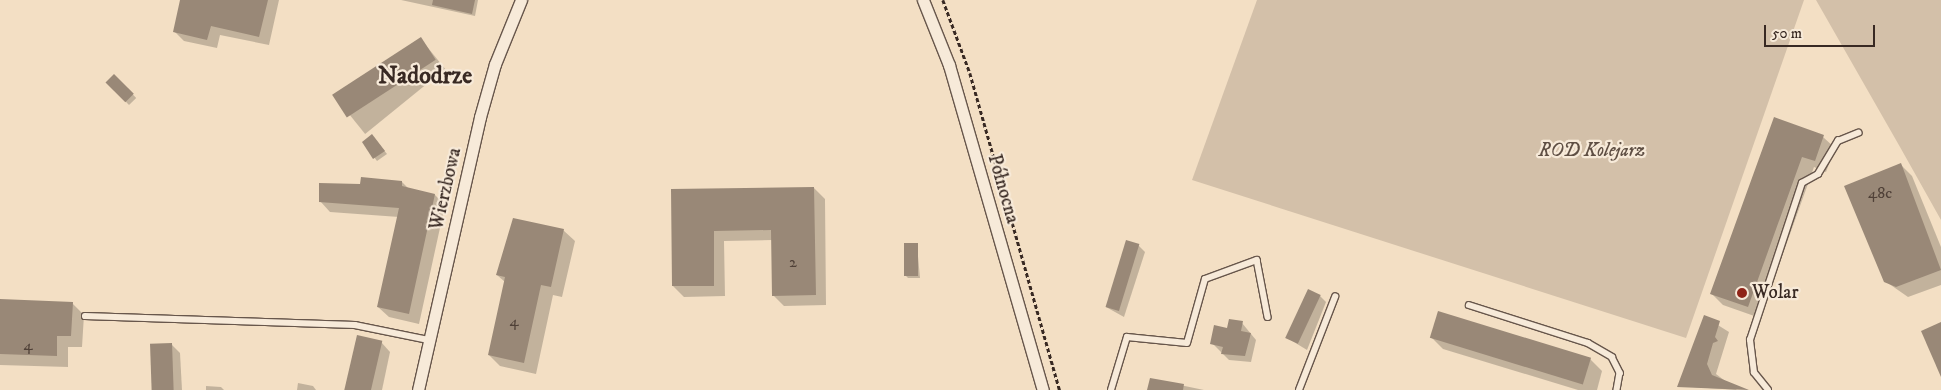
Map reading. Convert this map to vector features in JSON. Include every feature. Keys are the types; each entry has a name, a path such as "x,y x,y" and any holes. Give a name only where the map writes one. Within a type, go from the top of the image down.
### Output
{"street":[{"name":"Wierzbowa","path":"418,390 488,90 520,0"},
{"name":"Północna","path":"923,0 949,65 1043,390"}],"lane":[{"path":"1768,390 1754,374 1750,340 1802,182 1818,174 1838,141 1858,132"},
{"path":"1111,390 1128,337 1187,343 1204,279 1257,260 1268,316"},
{"path":"1299,390 1335,297"},
{"path":"1469,305 1588,343 1612,357 1620,373 1617,390"},
{"path":"85,316 355,325 430,340"}],"path":[{"path":"943,0 972,82 1060,390"}],"green space":[{"name":"ROD Kolejarz","path":"1257,0 1804,0 1686,338 1192,180"},
{"path":"1816,0 1941,0 1941,220 1900,147"}],"building":[{"path":"180,0 268,0 259,37 211,26 207,40 173,32"},
{"path":"433,0 475,0 472,14 432,5"},
{"path":"421,37 436,60 347,117 332,95"},
{"path":"114,74 134,94 125,102 106,82"},
{"path":"1774,117 1824,135 1815,161 1802,157 1748,307 1710,294"},
{"path":"372,134 385,151 373,159 362,142"},
{"path":"1901,163 1941,270 1896,287 1884,282 1844,186"},
{"path":"361,177 402,181 402,186 435,194 409,314 377,307 399,208 319,202 319,183 360,184"},
{"path":"814,187 816,295 772,296 771,230 714,231 714,286 672,286 671,189"},
{"path":"513,218 564,229 551,287 541,285 524,363 488,355 505,277 496,275"},
{"path":"1126,240 1139,244 1119,311 1106,307"},
{"path":"904,243 918,243 918,276 904,276"},
{"path":"1308,289 1321,295 1298,344 1285,338"},
{"path":"0,299 73,302 71,336 57,336 57,356 0,354"},
{"path":"1438,311 1591,358 1583,385 1430,338"},
{"path":"1704,315 1720,321 1715,337 1718,341 1713,343 1707,364 1712,375 1749,390 1677,387"},
{"path":"1229,319 1243,321 1241,331 1251,333 1245,356 1221,354 1223,347 1210,344 1214,325 1227,328"},
{"path":"1941,322 1941,377 1921,331"},
{"path":"357,335 382,341 371,390 344,390"},
{"path":"172,343 174,390 152,390 150,344"},
{"path":"1150,378 1184,384 1183,390 1147,390"}],"place":[{"name":"Wolar","path":"1742,293"}],"district":[{"name":"Nadodrze","path":"425,77"}]}
